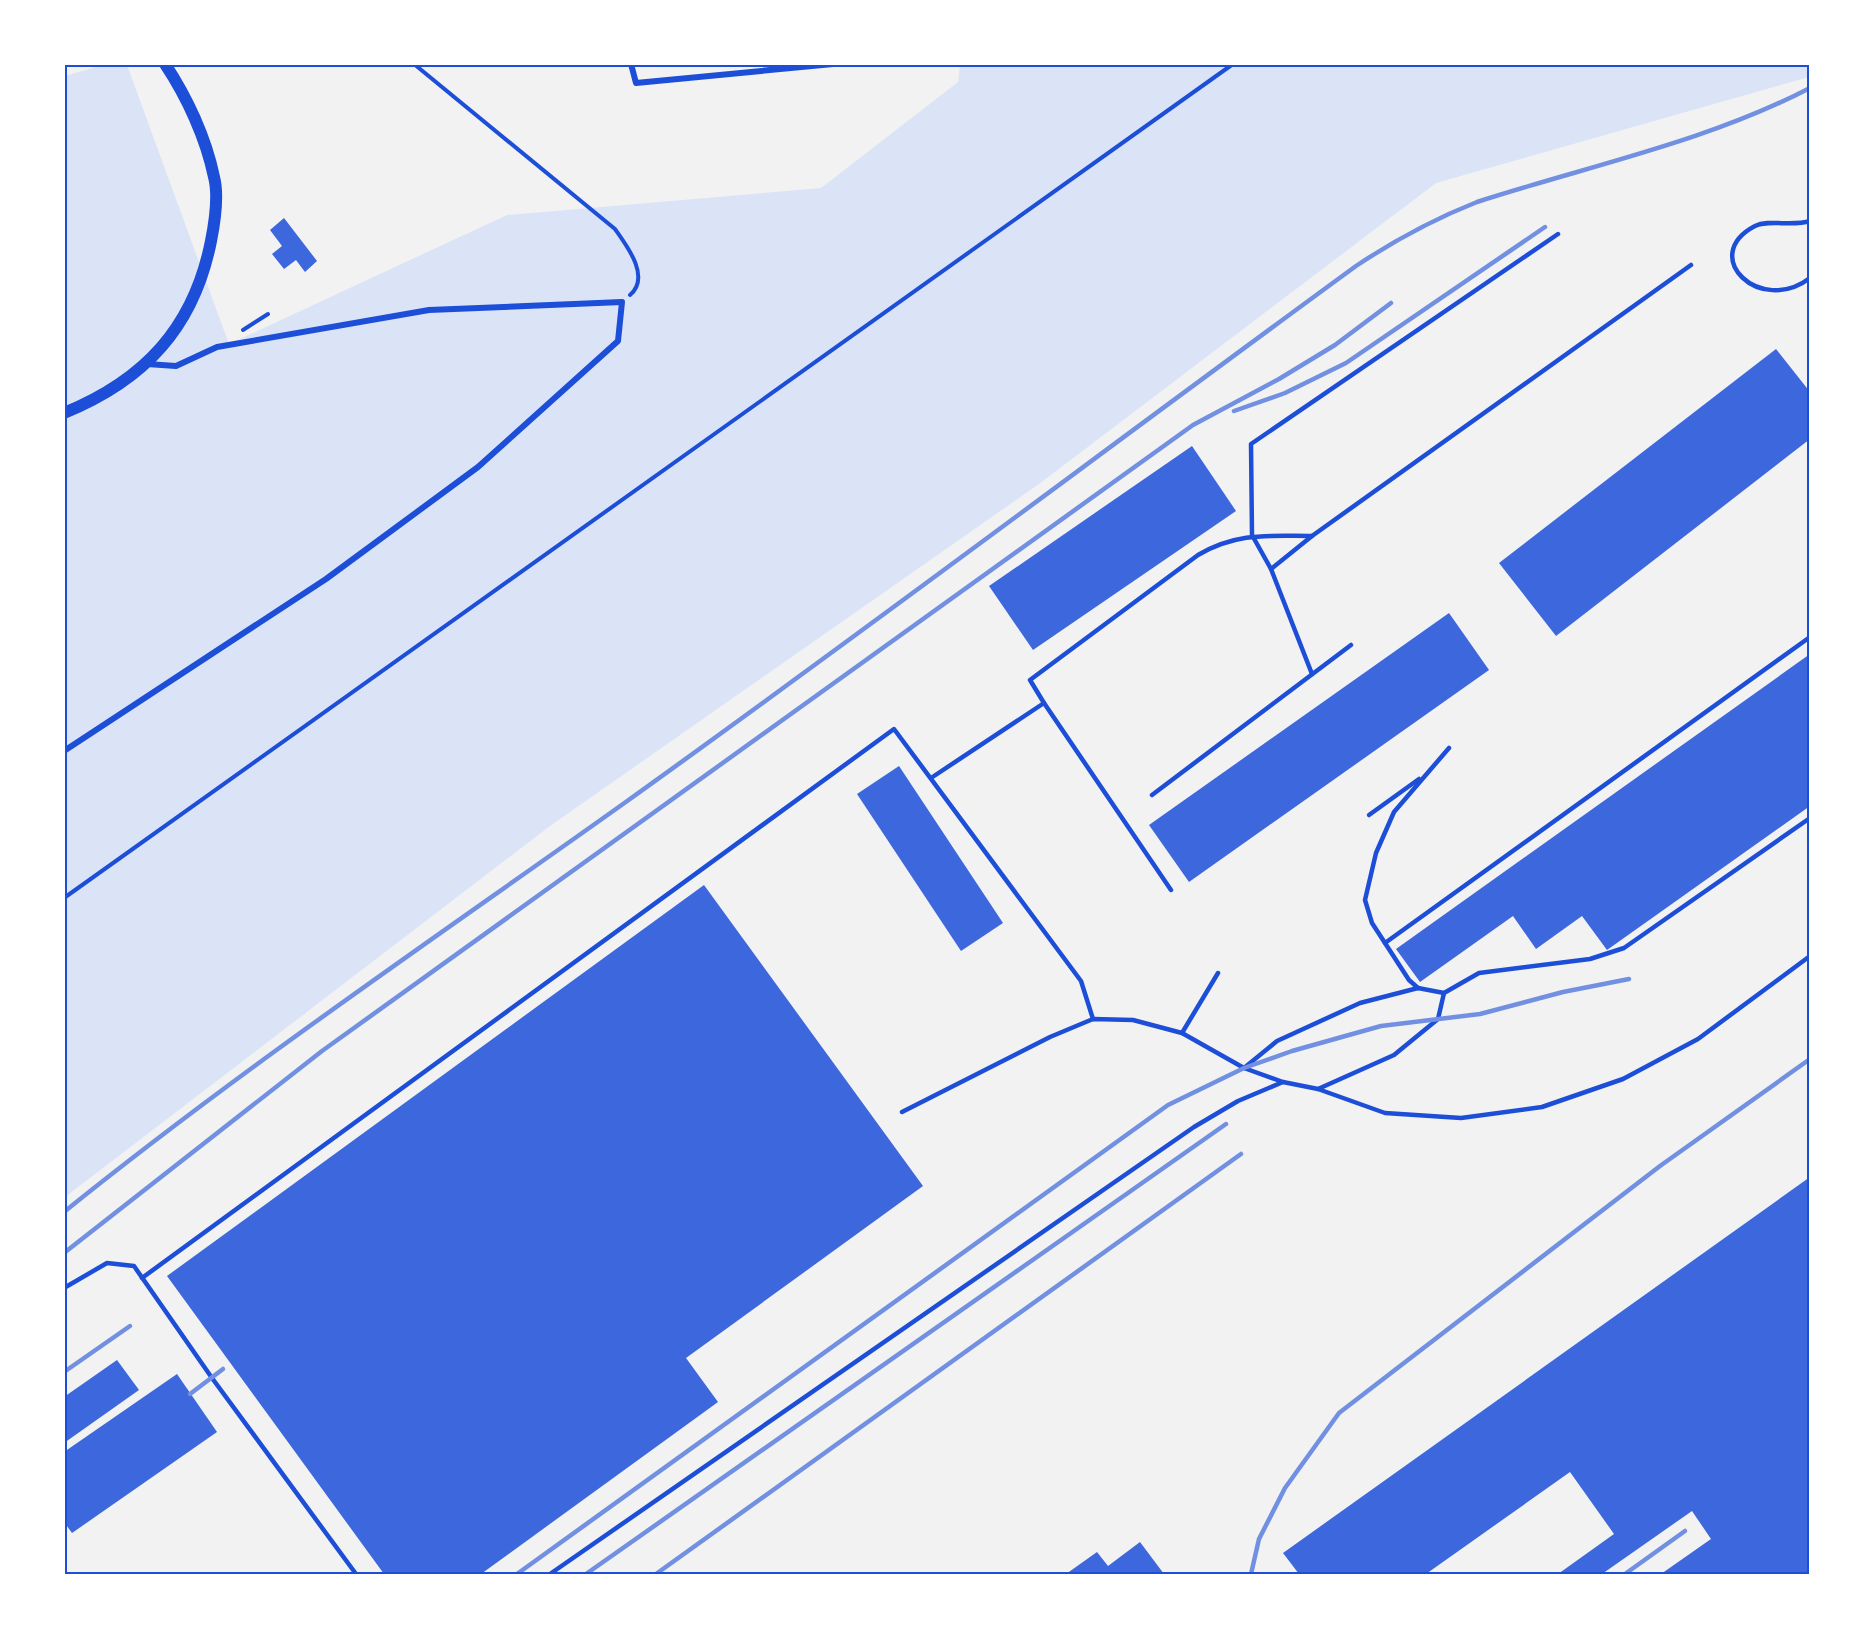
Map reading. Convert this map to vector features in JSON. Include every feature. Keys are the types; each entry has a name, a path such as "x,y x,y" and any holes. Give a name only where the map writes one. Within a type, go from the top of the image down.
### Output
{"main road":[{"path":"64,413 109,393 146,364 162,347 191,304 208,256 215,208 215,178 198,126 165,64"}],"street":[{"path":"631,64 636,83 833,65"},
{"path":"64,751 326,579 478,467 618,341 622,302 429,310 217,346 176,366 146,364"}],"lane":[{"path":"1809,221 1796,225 1758,225 1744,233 1733,247 1731,261 1740,275 1757,287 1775,292 1788,289 1809,279"},
{"path":"1312,674 1271,569 1252,535 1251,444 1558,234"},
{"path":"1271,569 1312,536 1691,266"},
{"path":"1171,890 1030,680 1198,555 1218,543 1252,535 1312,536"},
{"path":"1384,943 1809,637"},
{"path":"1152,795 1351,645"},
{"path":"931,778 1044,703"},
{"path":"142,1278 894,729 1081,981 1093,1020"},
{"path":"1418,988 1409,980 1384,943 1372,923 1365,900 1377,853 1394,812 1449,748"},
{"path":"1369,815 1426,774"},
{"path":"1244,1068 1277,1041 1360,1003 1418,988 1444,993 1479,973 1590,959 1624,948 1809,818"},
{"path":"902,1112 1050,1036 1093,1020 1133,1020 1182,1033 1244,1068 1283,1082 1318,1089 1385,1113 1461,1118 1542,1107 1623,1079 1698,1039 1809,956"},
{"path":"1182,1033 1218,973"},
{"path":"1318,1089 1394,1055 1438,1019 1444,993"},
{"path":"550,1575 1194,1127 1238,1101 1283,1082"},
{"path":"64,1287 107,1263 134,1266 356,1575"}],"path":[{"path":"414,64 615,229 633,254 638,281 635,291 622,302"},
{"path":"64,898 1233,64"}],"shaded area":[{"path":"103,65 127,65 229,344 507,215 821,188 958,82 960,65 1809,65 1809,77 1436,183 1039,484 550,826 65,1197 65,76"}],"building":[{"path":"284,218 317,261 305,272 296,260 284,269 272,254 282,246 270,230"},
{"path":"1776,349 1810,392 1810,439 1556,636 1499,563"},
{"path":"1192,446 1236,511 1033,650 989,586"},
{"path":"1449,613 1489,670 1189,882 1149,825"},
{"path":"1810,654 1810,806 1607,950 1582,916 1536,949 1513,916 1420,982 1396,949"},
{"path":"899,766 1003,923 961,951 857,794"},
{"path":"704,885 923,1186 686,1358 718,1402 481,1574 384,1574 167,1276"},
{"path":"1810,1177 1810,1574 1661,1574 1711,1539 1692,1511 1602,1574 1558,1574 1614,1534 1570,1472 1426,1574 1299,1574 1283,1553"},
{"path":"117,1360 139,1390 64,1443 64,1397"},
{"path":"177,1374 217,1432 72,1533 64,1522 64,1452"},
{"path":"1140,1542 1164,1574 1066,1574 1097,1552 1108,1566"}],"railway":[{"path":"64,1212 270,1055 715,738 1371,256 1430,223 1477,202 1646,152 1730,124 1810,88"},
{"path":"1234,411 1285,393 1346,363 1545,227"},
{"path":"64,1253 322,1051 1193,425 1279,379 1335,345 1391,303"},
{"path":"517,1574 1168,1105 1244,1068 1292,1051 1381,1026 1480,1014 1563,992 1629,979"},
{"path":"1251,1574 1259,1539 1285,1488 1339,1413 1660,1166 1810,1059"},
{"path":"586,1574 1226,1124"},
{"path":"656,1574 1241,1154"},
{"path":"64,1372 130,1326"},
{"path":"190,1394 223,1369"},
{"path":"1625,1574 1685,1531"}]}
